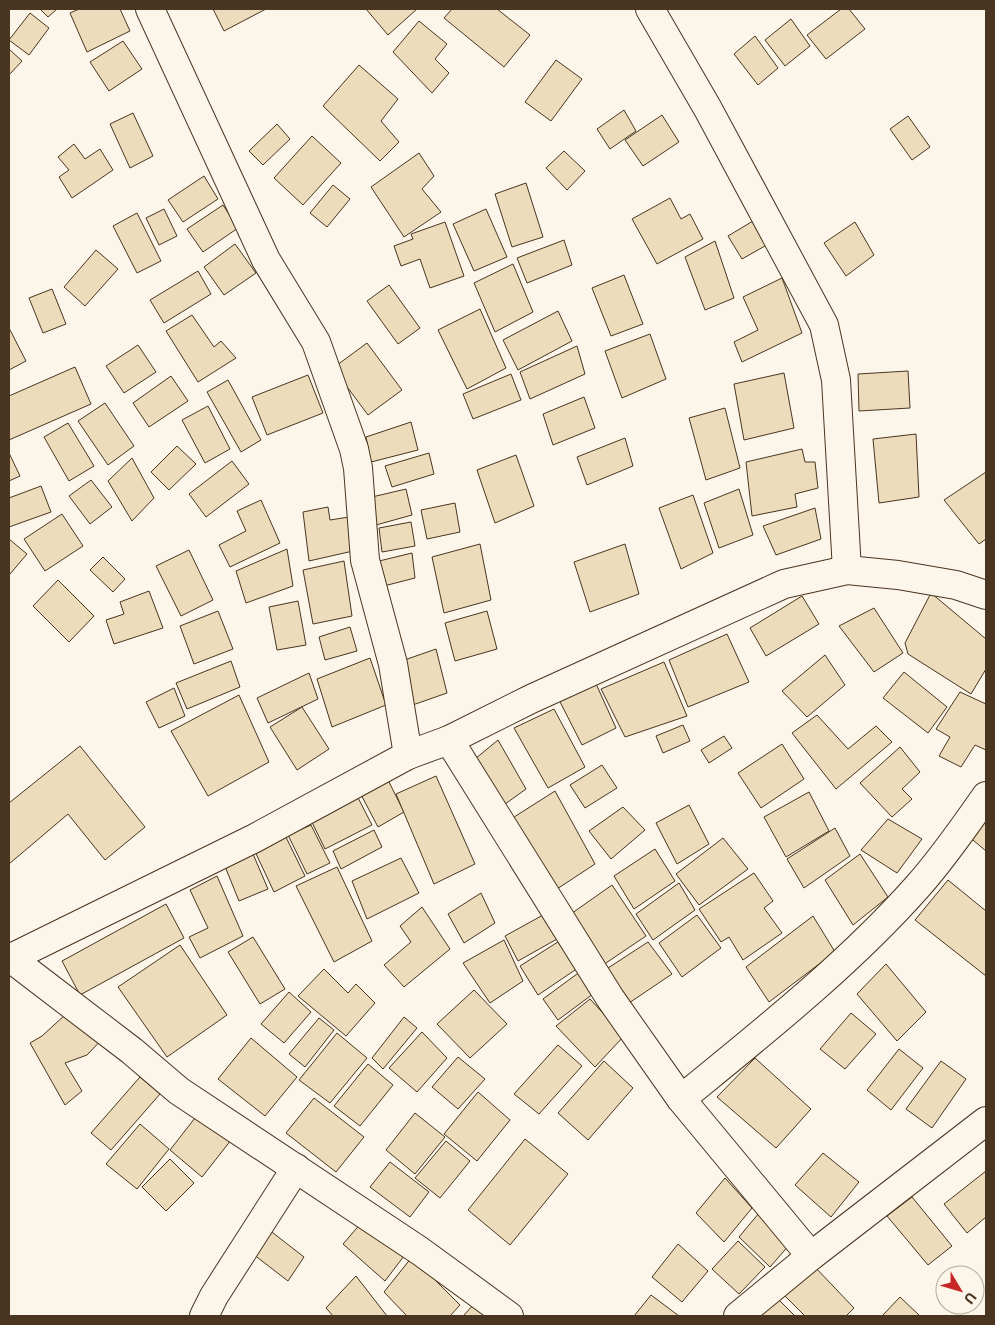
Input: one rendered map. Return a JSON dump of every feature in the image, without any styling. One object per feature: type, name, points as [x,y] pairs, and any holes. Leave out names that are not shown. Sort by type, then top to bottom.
[{"type":"street","points":[[150,9],[266,260],[316,342],[354,450],[358,468],[364,560],[393,664],[408,755]]},
{"type":"street","points":[[650,9],[712,117],[824,325],[836,380],[847,570]]},
{"type":"street","points":[[509,1316],[420,1251],[179,1091],[132,1050],[9,958],[255,838],[408,755],[449,740],[531,699],[784,584],[847,570],[898,575],[956,584],[986,595]]},
{"type":"street","points":[[449,740],[610,998],[681,1098],[811,1256]]},
{"type":"street","points":[[681,1098],[751,1042],[842,962],[918,886],[986,796]]},
{"type":"street","points":[[738,1316],[811,1256],[986,1122]]},
{"type":"street","points":[[204,1316],[214,1296],[296,1168]]},
{"type":"building","points":[[40,9],[57,9],[48,17]]},
{"type":"building","points":[[79,9],[120,9],[130,31],[87,52],[70,13]]},
{"type":"building","points":[[213,9],[266,9],[224,31]]},
{"type":"building","points":[[366,9],[417,9],[388,35]]},
{"type":"building","points":[[452,9],[497,9],[530,35],[504,67],[444,18]]},
{"type":"building","points":[[841,9],[849,9],[865,29],[826,59],[807,35]]},
{"type":"building","points":[[30,13],[49,28],[29,55],[9,40]]},
{"type":"building","points":[[791,19],[810,46],[785,66],[765,40]]},
{"type":"building","points":[[419,21],[447,44],[435,59],[449,73],[432,93],[393,52]]},
{"type":"building","points":[[755,36],[778,68],[758,85],[734,54]]},
{"type":"building","points":[[123,41],[142,69],[109,91],[90,62]]},
{"type":"building","points":[[9,49],[22,61],[9,75]]},
{"type":"building","points":[[556,60],[582,79],[551,121],[525,102]]},
{"type":"building","points":[[359,65],[398,99],[381,121],[399,142],[380,161],[323,106]]},
{"type":"building","points":[[624,110],[636,131],[610,149],[597,129]]},
{"type":"building","points":[[133,113],[153,156],[130,168],[110,124]]},
{"type":"building","points":[[662,115],[679,142],[643,166],[625,140]]},
{"type":"building","points":[[908,116],[930,147],[912,160],[890,129]]},
{"type":"building","points":[[277,124],[290,139],[263,165],[249,151]]},
{"type":"building","points":[[312,136],[341,163],[303,205],[274,178]]},
{"type":"building","points":[[74,144],[85,159],[100,149],[113,170],[72,198],[59,177],[69,170],[58,157]]},
{"type":"building","points":[[564,151],[585,171],[567,190],[546,168]]},
{"type":"building","points":[[419,153],[434,176],[422,189],[441,212],[404,237],[371,187]]},
{"type":"building","points":[[204,176],[218,199],[183,222],[168,200]]},
{"type":"building","points":[[526,183],[543,237],[512,247],[495,194]]},
{"type":"building","points":[[333,185],[350,199],[327,227],[310,213]]},
{"type":"building","points":[[670,198],[681,219],[690,214],[703,239],[657,264],[632,219]]},
{"type":"building","points":[[223,205],[238,228],[203,252],[187,229]]},
{"type":"building","points":[[164,209],[177,236],[159,245],[146,218]]},
{"type":"building","points":[[486,209],[507,257],[474,271],[453,224]]},
{"type":"building","points":[[137,213],[161,261],[137,273],[113,226]]},
{"type":"building","points":[[758,218],[772,242],[742,259],[728,236]]},
{"type":"building","points":[[445,222],[464,276],[430,288],[420,259],[401,266],[394,246],[413,239],[411,234]]},
{"type":"building","points":[[855,222],[874,255],[846,276],[824,243]]},
{"type":"building","points":[[564,240],[572,265],[527,283],[517,258]]},
{"type":"building","points":[[715,241],[734,298],[705,310],[685,257]]},
{"type":"building","points":[[235,244],[256,273],[224,295],[204,267]]},
{"type":"building","points":[[96,250],[118,269],[85,306],[64,287]]},
{"type":"building","points":[[513,264],[533,312],[495,332],[474,283]]},
{"type":"building","points":[[198,271],[211,294],[164,323],[150,300]]},
{"type":"building","points":[[624,275],[643,324],[611,336],[592,288]]},
{"type":"building","points":[[782,278],[802,333],[742,362],[734,342],[758,330],[743,297]]},
{"type":"building","points":[[389,285],[420,328],[398,344],[367,301]]},
{"type":"building","points":[[52,289],[66,324],[43,333],[29,298]]},
{"type":"building","points":[[480,309],[506,368],[467,389],[438,330]]},
{"type":"building","points":[[558,311],[572,341],[518,370],[503,340]]},
{"type":"building","points":[[192,315],[214,347],[221,341],[236,358],[198,382],[166,331]]},
{"type":"building","points":[[9,328],[26,361],[9,370]]},
{"type":"building","points":[[650,334],[666,379],[622,398],[605,351]]},
{"type":"building","points":[[367,343],[402,390],[368,415],[333,368]]},
{"type":"building","points":[[138,345],[156,372],[124,393],[106,366]]},
{"type":"building","points":[[577,346],[585,374],[530,399],[520,372]]},
{"type":"building","points":[[75,367],[91,404],[9,440],[9,396]]},
{"type":"building","points":[[908,371],[910,408],[859,411],[858,374]]},
{"type":"building","points":[[784,373],[794,428],[744,440],[734,384]]},
{"type":"building","points":[[511,374],[521,400],[473,419],[463,394]]},
{"type":"building","points":[[308,375],[323,413],[267,435],[252,397]]},
{"type":"building","points":[[171,376],[188,401],[149,427],[133,403]]},
{"type":"building","points":[[228,380],[261,440],[241,452],[207,392]]},
{"type":"building","points":[[584,397],[595,428],[553,445],[543,414]]},
{"type":"building","points":[[105,403],[134,446],[108,465],[78,421]]},
{"type":"building","points":[[208,406],[230,449],[205,463],[182,420]]},
{"type":"building","points":[[725,408],[740,468],[706,480],[689,418]]},
{"type":"building","points":[[411,422],[418,450],[371,462],[366,437]]},
{"type":"building","points":[[68,423],[94,466],[69,481],[44,437]]},
{"type":"building","points":[[916,434],[919,497],[879,503],[873,439]]},
{"type":"building","points":[[625,438],[633,466],[587,485],[577,457]]},
{"type":"building","points":[[177,446],[196,464],[169,490],[151,472]]},
{"type":"building","points":[[802,449],[805,462],[815,462],[818,488],[795,494],[797,507],[752,516],[746,462]]},
{"type":"building","points":[[9,453],[20,476],[9,481]]},
{"type":"building","points":[[429,453],[434,474],[392,487],[385,466]]},
{"type":"building","points":[[516,455],[534,506],[495,523],[477,470]]},
{"type":"building","points":[[132,458],[154,498],[132,521],[108,481]]},
{"type":"building","points":[[232,461],[249,484],[206,517],[189,494]]},
{"type":"building","points":[[986,472],[986,539],[979,544],[944,500]]},
{"type":"building","points":[[91,480],[112,507],[90,524],[69,496]]},
{"type":"building","points":[[41,486],[51,512],[9,527],[9,498]]},
{"type":"building","points":[[406,489],[412,515],[376,525],[372,497]]},
{"type":"building","points":[[739,489],[753,535],[719,548],[704,503]]},
{"type":"building","points":[[693,495],[713,553],[681,569],[659,508]]},
{"type":"building","points":[[261,500],[280,543],[230,567],[219,545],[246,531],[237,511]]},
{"type":"building","points":[[455,503],[460,532],[427,539],[421,510]]},
{"type":"building","points":[[328,507],[330,520],[349,517],[353,551],[309,561],[303,512]]},
{"type":"building","points":[[815,508],[821,539],[776,555],[763,526]]},
{"type":"building","points":[[62,514],[83,546],[45,571],[24,539]]},
{"type":"building","points":[[411,522],[415,546],[382,552],[379,528]]},
{"type":"building","points":[[9,539],[27,554],[10,574],[9,573]]},
{"type":"building","points":[[480,544],[491,600],[444,613],[432,557]]},
{"type":"building","points":[[625,544],[639,594],[590,612],[574,562]]},
{"type":"building","points":[[287,549],[293,586],[246,603],[236,571]]},
{"type":"building","points":[[189,550],[213,600],[181,616],[156,566]]},
{"type":"building","points":[[412,553],[415,578],[376,588],[371,563]]},
{"type":"building","points":[[103,557],[125,579],[113,592],[90,570]]},
{"type":"building","points":[[344,561],[352,616],[313,624],[303,570]]},
{"type":"building","points":[[58,580],[94,616],[69,642],[33,606]]},
{"type":"building","points":[[149,591],[163,628],[114,644],[106,620],[124,614],[120,602]]},
{"type":"building","points":[[931,593],[986,639],[986,669],[971,694],[908,654],[905,643]]},
{"type":"building","points":[[802,596],[819,624],[766,656],[750,628]]},
{"type":"building","points":[[298,601],[306,645],[277,650],[269,607]]},
{"type":"building","points":[[874,608],[903,653],[874,672],[839,626]]},
{"type":"building","points":[[218,611],[233,649],[194,664],[180,626]]},
{"type":"building","points":[[487,611],[497,649],[455,661],[445,623]]},
{"type":"building","points":[[350,627],[357,651],[325,660],[319,637]]},
{"type":"building","points":[[727,634],[749,682],[688,707],[669,660]]},
{"type":"building","points":[[436,649],[447,693],[404,708],[393,664]]},
{"type":"building","points":[[825,655],[845,685],[807,717],[782,691]]},
{"type":"building","points":[[370,658],[386,705],[332,727],[317,679]]},
{"type":"building","points":[[231,661],[240,687],[187,709],[176,683]]},
{"type":"building","points":[[664,662],[687,716],[625,737],[601,689]]},
{"type":"building","points":[[904,672],[947,707],[928,733],[883,698]]},
{"type":"building","points":[[309,673],[318,699],[268,723],[257,698]]},
{"type":"building","points":[[592,675],[616,728],[582,745],[555,692]]},
{"type":"building","points":[[174,688],[185,716],[159,728],[146,702]]},
{"type":"building","points":[[960,692],[986,704],[986,750],[975,745],[961,767],[939,756],[950,737],[936,729]]},
{"type":"building","points":[[239,695],[269,762],[208,796],[171,731]]},
{"type":"building","points":[[302,707],[329,749],[297,770],[270,727]]},
{"type":"building","points":[[554,709],[585,767],[548,788],[514,728]]},
{"type":"building","points":[[817,715],[848,749],[876,726],[892,742],[836,789],[792,733]]},
{"type":"building","points":[[683,725],[690,741],[663,753],[656,736]]},
{"type":"building","points":[[724,736],[732,748],[709,763],[701,750]]},
{"type":"building","points":[[498,740],[526,789],[494,812],[469,764]]},
{"type":"building","points":[[782,744],[804,779],[761,808],[738,773]]},
{"type":"building","points":[[80,746],[145,827],[105,860],[68,814],[9,864],[9,803]]},
{"type":"building","points":[[900,747],[920,772],[902,789],[912,799],[892,817],[860,783]]},
{"type":"building","points":[[602,765],[617,788],[585,808],[570,785]]},
{"type":"building","points":[[385,774],[404,812],[378,827],[357,787]]},
{"type":"building","points":[[436,776],[475,864],[434,884],[396,794]]},
{"type":"building","points":[[354,790],[372,825],[325,849],[308,814]]},
{"type":"building","points":[[555,791],[595,864],[557,889],[511,819]]},
{"type":"building","points":[[809,792],[829,831],[786,857],[764,817]]},
{"type":"building","points":[[689,805],[709,844],[677,864],[656,823]]},
{"type":"building","points":[[623,807],[645,830],[611,859],[589,831]]},
{"type":"building","points":[[986,810],[986,851],[967,835]]},
{"type":"building","points":[[888,819],[922,839],[897,873],[861,850]]},
{"type":"building","points":[[311,825],[330,863],[307,874],[288,835]]},
{"type":"building","points":[[835,828],[850,856],[804,888],[787,859]]},
{"type":"building","points":[[282,829],[305,876],[274,892],[251,843]]},
{"type":"building","points":[[374,830],[382,847],[341,869],[333,851]]},
{"type":"building","points":[[723,838],[748,869],[699,905],[676,874]]},
{"type":"building","points":[[250,847],[268,889],[239,901],[222,859]]},
{"type":"building","points":[[655,849],[675,881],[634,909],[614,876]]},
{"type":"building","points":[[860,854],[888,897],[853,925],[825,880]]},
{"type":"building","points":[[401,858],[419,893],[367,919],[352,881]]},
{"type":"building","points":[[337,867],[372,941],[334,962],[296,886]]},
{"type":"building","points":[[754,873],[773,901],[764,908],[782,933],[743,960],[729,937],[721,942],[699,909]]},
{"type":"building","points":[[217,876],[243,936],[200,958],[189,937],[208,928],[190,890]]},
{"type":"building","points":[[948,880],[986,911],[986,976],[915,920]]},
{"type":"building","points":[[679,883],[695,910],[653,940],[636,914]]},
{"type":"building","points":[[612,885],[646,936],[600,967],[568,916]]},
{"type":"building","points":[[481,893],[495,923],[464,943],[448,914]]},
{"type":"building","points":[[166,904],[184,938],[80,995],[62,961]]},
{"type":"building","points":[[422,907],[450,949],[404,987],[384,965],[411,942],[400,926]]},
{"type":"building","points":[[543,915],[557,939],[518,961],[505,936]]},
{"type":"building","points":[[697,915],[721,948],[682,977],[659,943]]},
{"type":"building","points":[[813,916],[835,952],[769,1002],[746,967]]},
{"type":"building","points":[[253,937],[285,989],[260,1004],[228,952]]},
{"type":"building","points":[[504,940],[523,981],[490,1003],[463,963]]},
{"type":"building","points":[[561,940],[578,968],[538,995],[520,966]]},
{"type":"building","points":[[648,942],[672,974],[629,1003],[605,970]]},
{"type":"building","points":[[180,945],[227,1015],[167,1057],[118,987]]},
{"type":"building","points":[[886,964],[926,1012],[897,1041],[857,994]]},
{"type":"building","points":[[324,969],[348,993],[356,984],[375,1003],[346,1036],[298,996]]},
{"type":"building","points":[[581,971],[597,991],[558,1020],[543,999]]},
{"type":"building","points":[[474,990],[507,1024],[470,1058],[437,1024]]},
{"type":"building","points":[[289,992],[311,1012],[284,1043],[261,1024]]},
{"type":"building","points":[[590,999],[624,1036],[595,1067],[556,1026]]},
{"type":"building","points":[[851,1013],[876,1034],[845,1069],[820,1049]]},
{"type":"building","points":[[66,1014],[105,1036],[87,1055],[65,1063],[82,1091],[65,1105],[30,1043],[42,1036]]},
{"type":"building","points":[[404,1017],[417,1028],[383,1069],[372,1058]]},
{"type":"building","points":[[319,1018],[334,1030],[305,1067],[289,1054]]},
{"type":"building","points":[[422,1032],[447,1058],[417,1092],[389,1068]]},
{"type":"building","points":[[337,1033],[367,1058],[330,1103],[299,1080]]},
{"type":"building","points":[[251,1038],[297,1077],[265,1116],[218,1079]]},
{"type":"building","points":[[558,1045],[582,1066],[539,1114],[514,1094]]},
{"type":"building","points":[[899,1049],[923,1068],[891,1110],[867,1090]]},
{"type":"building","points":[[458,1057],[485,1079],[458,1109],[432,1087]]},
{"type":"building","points":[[755,1058],[811,1109],[776,1148],[717,1097]]},
{"type":"building","points":[[604,1061],[633,1088],[588,1140],[558,1113]]},
{"type":"building","points":[[941,1061],[966,1079],[932,1128],[906,1109]]},
{"type":"building","points":[[368,1064],[393,1085],[360,1126],[334,1106]]},
{"type":"building","points":[[140,1077],[160,1094],[111,1150],[91,1133]]},
{"type":"building","points":[[478,1092],[510,1120],[477,1161],[444,1134]]},
{"type":"building","points":[[314,1098],[364,1137],[336,1172],[286,1133]]},
{"type":"building","points":[[202,1109],[235,1135],[202,1177],[170,1150]]},
{"type":"building","points":[[415,1113],[445,1137],[415,1174],[386,1150]]},
{"type":"building","points":[[140,1124],[169,1149],[137,1189],[106,1164]]},
{"type":"building","points":[[525,1139],[568,1174],[510,1245],[468,1210]]},
{"type":"building","points":[[446,1141],[470,1161],[440,1198],[415,1178]]},
{"type":"building","points":[[823,1153],[859,1182],[831,1217],[795,1185]]},
{"type":"building","points":[[170,1159],[194,1183],[166,1211],[142,1187]]},
{"type":"building","points":[[390,1162],[429,1192],[410,1217],[370,1187]]},
{"type":"building","points":[[986,1171],[986,1217],[967,1233],[944,1204]]},
{"type":"building","points":[[725,1178],[752,1208],[724,1242],[696,1213]]},
{"type":"building","points":[[912,1197],[952,1246],[928,1265],[887,1216]]},
{"type":"building","points":[[759,1213],[791,1243],[770,1267],[739,1237]]},
{"type":"building","points":[[363,1221],[404,1256],[385,1281],[343,1244]]},
{"type":"building","points":[[264,1226],[304,1257],[288,1281],[249,1251]]},
{"type":"building","points":[[738,1241],[765,1267],[739,1294],[712,1269]]},
{"type":"building","points":[[678,1244],[708,1271],[682,1302],[652,1277]]},
{"type":"building","points":[[412,1257],[460,1305],[450,1316],[407,1316],[384,1292]]},
{"type":"building","points":[[813,1265],[854,1308],[846,1316],[805,1316],[781,1292]]},
{"type":"building","points":[[356,1276],[387,1316],[333,1316],[326,1308]]},
{"type":"building","points":[[651,1295],[679,1316],[634,1316]]},
{"type":"building","points":[[775,1296],[795,1316],[751,1316]]},
{"type":"building","points":[[900,1297],[920,1316],[882,1316]]},
{"type":"building","points":[[476,1302],[491,1316],[463,1316]]}]
